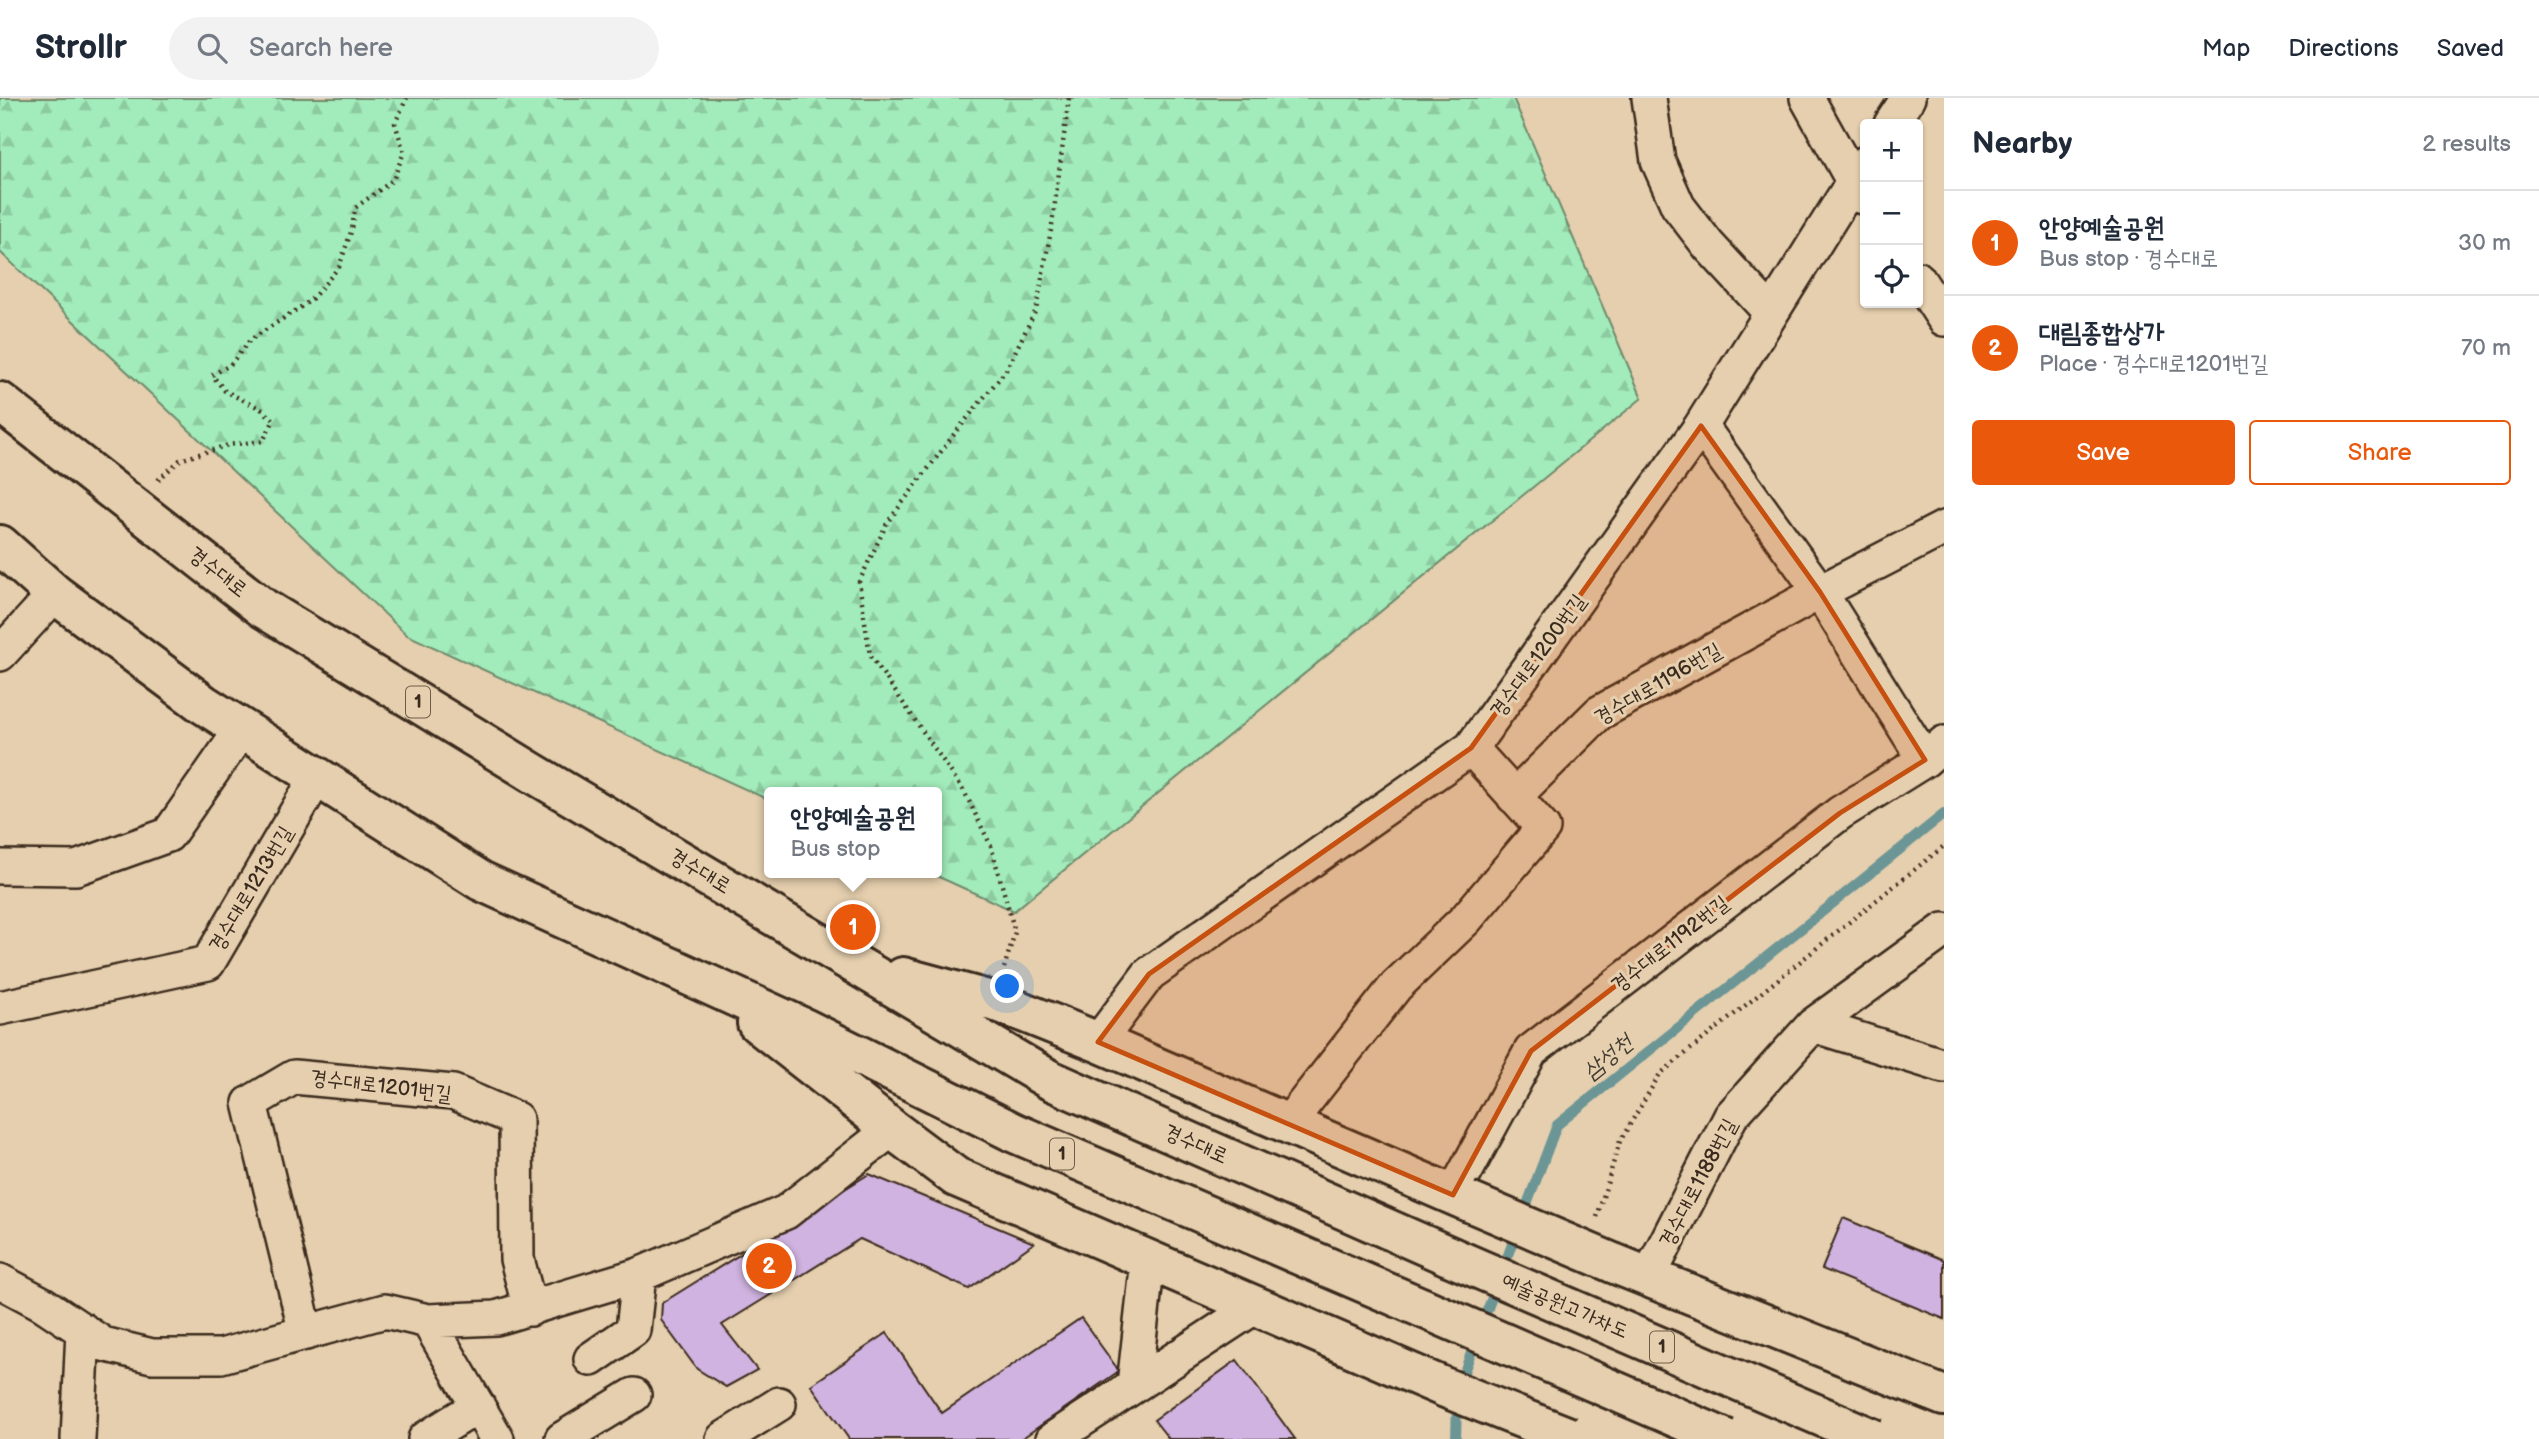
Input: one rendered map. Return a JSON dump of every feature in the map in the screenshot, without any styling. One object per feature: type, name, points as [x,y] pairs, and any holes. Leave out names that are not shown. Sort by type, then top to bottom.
[{"type":"main road","name":"경수대로","points":[[0,401],[263,608],[533,773],[1050,1080],[1449,1256]]},
{"type":"main road","name":"1","points":[[0,545],[55,594],[203,704],[481,881],[804,1028],[1014,1133],[1726,1439]]},
{"type":"main road","points":[[860,966],[994,1001],[1098,1042],[1648,1278],[1944,1396]]},
{"type":"main road","points":[[709,985],[956,1177],[1446,1388],[1571,1438]]},
{"type":"main road","name":"예술공원고가차도","points":[[1449,1256],[1874,1439]]},
{"type":"street","points":[[1648,98],[1658,162],[1678,206],[1708,246],[1771,313]]},
{"type":"street","points":[[1807,98],[1860,180]]},
{"type":"street","points":[[1894,119],[1908,98]]},
{"type":"street","name":"경수대로1200번길","points":[[1098,1042],[1149,974],[1471,748],[1701,426],[1771,313],[1860,183]]},
{"type":"street","points":[[1923,287],[1944,319]]},
{"type":"street","points":[[1701,426],[1934,751]]},
{"type":"street","name":"경수대로1196번길","points":[[1514,797],[1599,713],[1820,592],[1944,528]]},
{"type":"street","points":[[0,654],[55,594]]},
{"type":"street","points":[[0,867],[76,868],[168,835],[242,729]]},
{"type":"street","points":[[1287,1125],[1396,986],[1466,919],[1543,828],[1471,748]]},
{"type":"street","name":"경수대로1192번길","points":[[1460,1198],[1531,1051],[1840,813],[1934,751]]},
{"type":"street","name":"경수대로1213번길","points":[[0,1008],[208,962],[317,777]]},
{"type":"street","name":"경수대로1188번길","points":[[1648,1278],[1731,1116],[1813,1025],[1944,930]]},
{"type":"street","points":[[1813,1025],[1944,1066]]},
{"type":"street","name":"경수대로1201번길","points":[[306,1333],[250,1103],[294,1077],[453,1092],[516,1119],[517,1259],[530,1309]]},
{"type":"street","points":[[0,1281],[43,1304],[103,1344],[152,1356],[221,1356],[385,1311],[428,1321],[496,1318],[639,1275],[786,1212],[892,1129]]},
{"type":"street","points":[[1134,1385],[1149,1260]]},
{"type":"street","points":[[591,1359],[633,1330],[639,1275]]},
{"type":"street","points":[[1053,1439],[1256,1306]]},
{"type":"street","points":[[428,1321],[496,1439]]},
{"type":"street","points":[[78,1439],[83,1330]]},
{"type":"street","points":[[562,1439],[634,1395]]},
{"type":"street","points":[[723,1439],[779,1404]]},
{"type":"street","points":[[425,1439],[478,1406]]},
{"type":"path","points":[[132,504],[180,460],[228,445],[263,441],[274,420],[261,409],[225,391],[212,375],[230,365],[250,341],[310,300],[339,268],[352,229],[355,208],[393,180],[404,152],[396,123],[407,98]]},
{"type":"path","points":[[994,1001],[1014,932],[991,846],[964,790],[870,655],[859,582],[887,523],[1006,370],[1036,310],[1052,225],[1069,98]]},
{"type":"highlighted area","points":[[1701,426],[1820,592],[1925,760],[1840,813],[1531,1051],[1453,1195],[1098,1042],[1149,974],[1471,748]]},
{"type":"green space","points":[[0,98],[1513,98],[1642,398],[1014,911],[941,878],[942,787],[764,787],[764,798],[407,635],[0,252]]},
{"type":"building","points":[[869,1174],[1034,1243],[969,1289],[860,1239],[722,1325],[757,1370],[726,1387],[697,1369],[661,1320],[662,1303]]},
{"type":"building","points":[[1843,1218],[1944,1260],[1944,1319],[1822,1269]]},
{"type":"building","points":[[1081,1318],[1119,1371],[1021,1439],[849,1439],[811,1385],[887,1333],[942,1413]]},
{"type":"building","points":[[1237,1360],[1295,1439],[1169,1439],[1154,1420]]},
{"type":"waterway","name":"삼성천","points":[[1459,1385],[1557,1125],[1944,814]]},
{"type":"waterway","name":"삼성천","points":[[1456,1439],[1457,1401]]},
{"type":"place","name":"안양예술공원","points":[[853,927]]},
{"type":"place","name":"대림종합상가","points":[[769,1266]]}]
